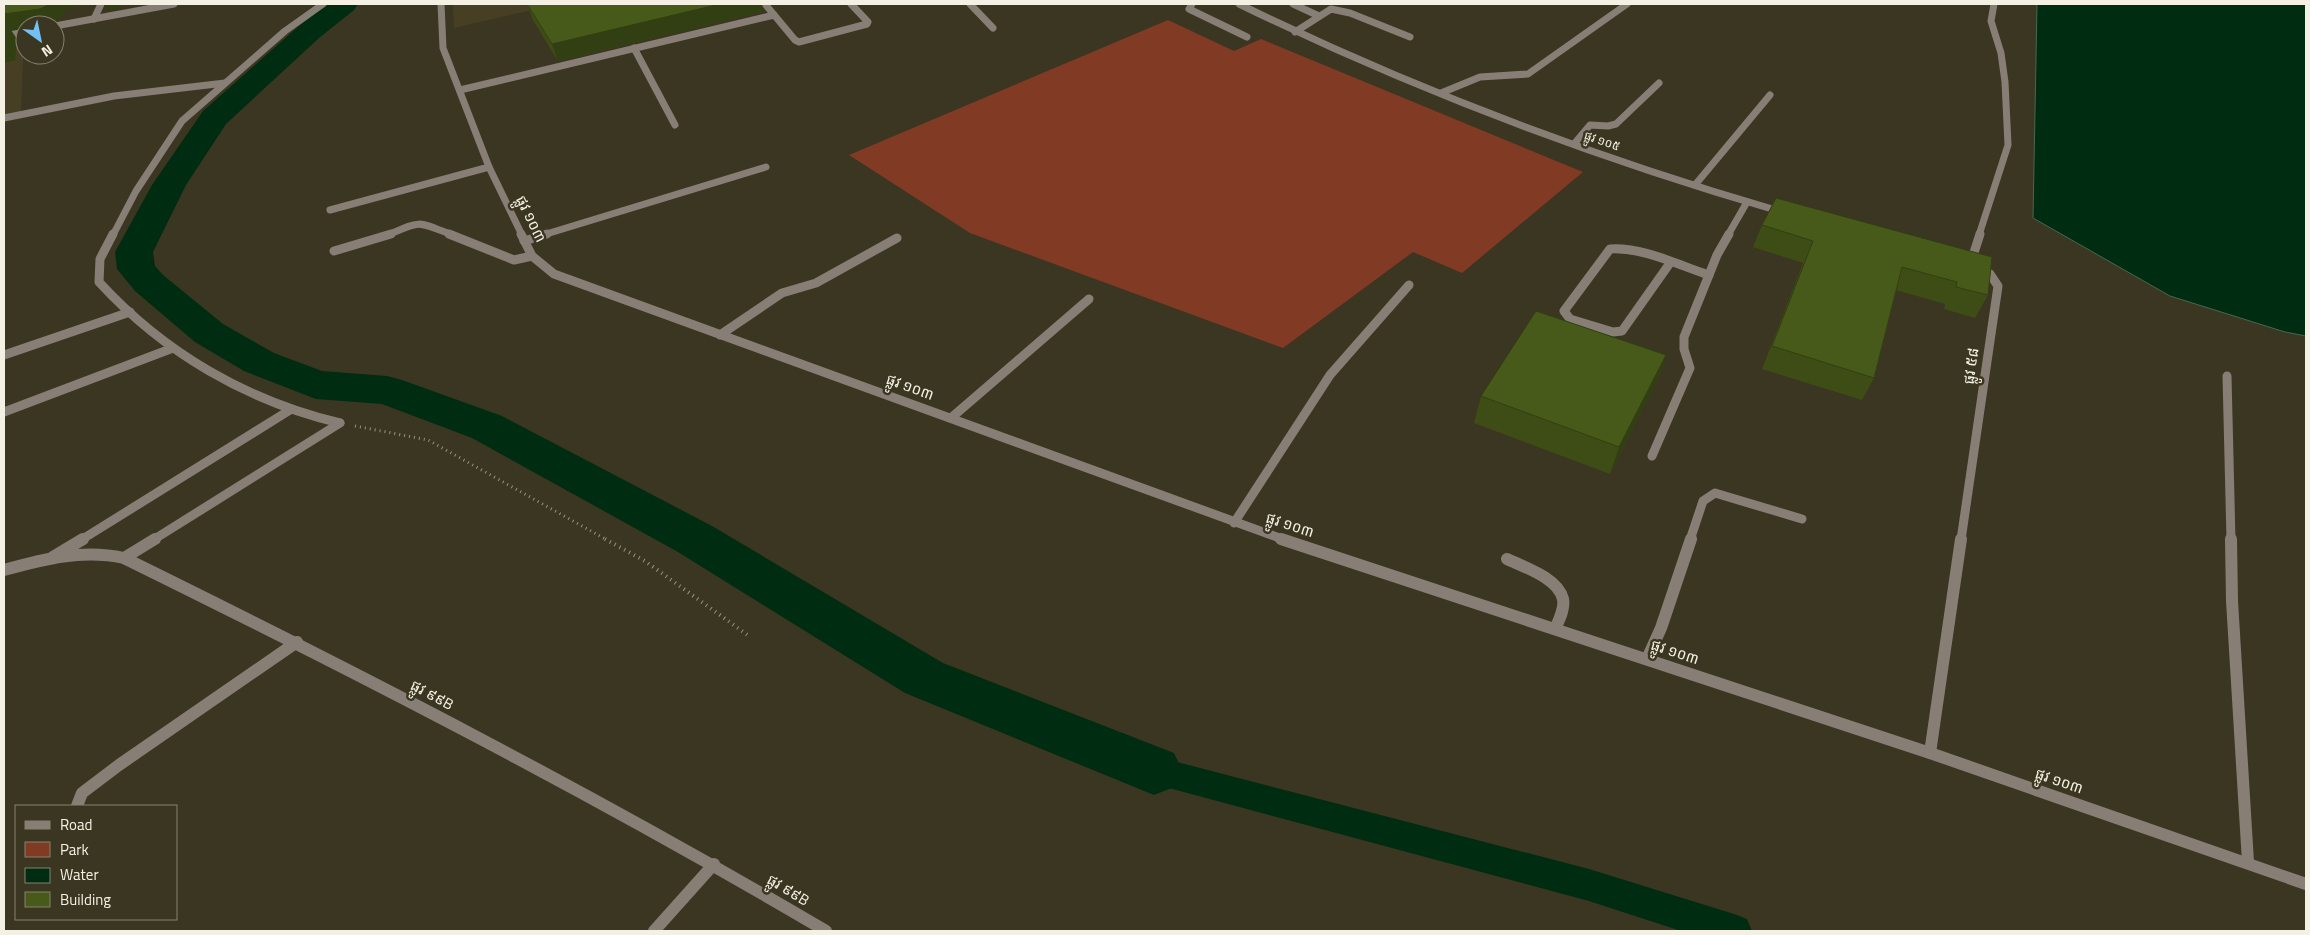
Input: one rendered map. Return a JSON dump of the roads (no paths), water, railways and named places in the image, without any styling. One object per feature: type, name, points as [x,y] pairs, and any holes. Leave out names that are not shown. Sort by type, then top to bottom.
[{"type":"street","points":[[94,19],[101,4]]},
{"type":"street","points":[[65,24],[174,4]]},
{"type":"street","points":[[124,558],[340,423],[290,410],[219,378],[173,348],[113,298],[99,282],[100,259],[136,192],[182,121],[285,31],[322,4]]},
{"type":"street","name":"ផ្លូវ ១០៣","points":[[441,4],[443,48],[489,167],[532,256],[554,274],[1234,523],[1930,753],[2248,862],[2306,884]]},
{"type":"street","points":[[765,4],[795,40],[804,42],[867,24],[868,22],[851,4]]},
{"type":"street","points":[[970,4],[993,28]]},
{"type":"street","points":[[1192,4],[1189,9],[1248,37]]},
{"type":"street","name":"ផ្លូវ ១០៥","points":[[1239,4],[1295,32],[1441,93],[1574,144],[1747,202],[1793,215]]},
{"type":"street","points":[[1293,4],[1319,16]]},
{"type":"street","points":[[1322,4],[1331,9],[1350,14],[1410,37]]},
{"type":"street","points":[[1441,93],[1480,77],[1528,74],[1627,4]]},
{"type":"street","name":"ផ្លូវ ៥៨","points":[[1930,753],[1998,286],[1990,274],[1965,264],[2008,145],[2004,72],[2001,53],[1991,21],[1994,4]]},
{"type":"street","points":[[1295,32],[1331,9]]},
{"type":"street","points":[[460,90],[774,15]]},
{"type":"street","points":[[634,48],[675,125]]},
{"type":"street","points":[[4,118],[118,95],[225,83]]},
{"type":"street","points":[[1574,144],[1590,125],[1608,126],[1616,124],[1659,83]]},
{"type":"street","points":[[1695,185],[1770,95]]},
{"type":"street","points":[[330,210],[489,167]]},
{"type":"street","points":[[524,241],[766,167]]},
{"type":"street","points":[[1652,456],[1690,368],[1689,360],[1682,348],[1684,337],[1716,255],[1747,202]]},
{"type":"street","points":[[334,251],[388,235],[412,224],[421,224],[514,260],[532,256]]},
{"type":"street","points":[[720,335],[782,294],[816,283],[897,238]]},
{"type":"street","points":[[1670,263],[1622,331],[1613,332],[1570,319],[1565,315],[1564,311],[1610,249],[1622,248],[1709,275]]},
{"type":"street","points":[[1234,523],[1330,375],[1409,285]]},
{"type":"street","points":[[951,418],[1090,299]]},
{"type":"street","points":[[4,355],[130,312]]},
{"type":"street","points":[[4,412],[173,348]]},
{"type":"street","points":[[2227,376],[2232,601],[2248,862]]},
{"type":"street","points":[[49,559],[290,410]]},
{"type":"street","points":[[1647,659],[1661,628],[1702,501],[1715,493],[1802,519]]},
{"type":"street","name":"ផ្លូវ ៩៩B","points":[[4,570],[84,553],[109,553],[124,558],[297,642],[592,798],[714,864],[826,931]]},
{"type":"street","points":[[1507,559],[1549,581],[1560,590],[1564,605],[1555,629]]},
{"type":"street","points":[[77,805],[82,793],[104,776],[297,642]]},
{"type":"street","points":[[654,931],[714,864]]},
{"type":"water","points":[[2037,4],[2306,4],[2306,336],[2285,332],[2170,296],[2033,218]]},
{"type":"waterway","points":[[344,4],[309,32],[214,118],[169,185],[134,252],[136,269],[149,283],[209,333],[259,362],[316,385],[387,390],[487,427],[695,539],[924,678],[1154,770]]},
{"type":"waterway","points":[[1154,770],[1589,885],[1734,931]]}]
